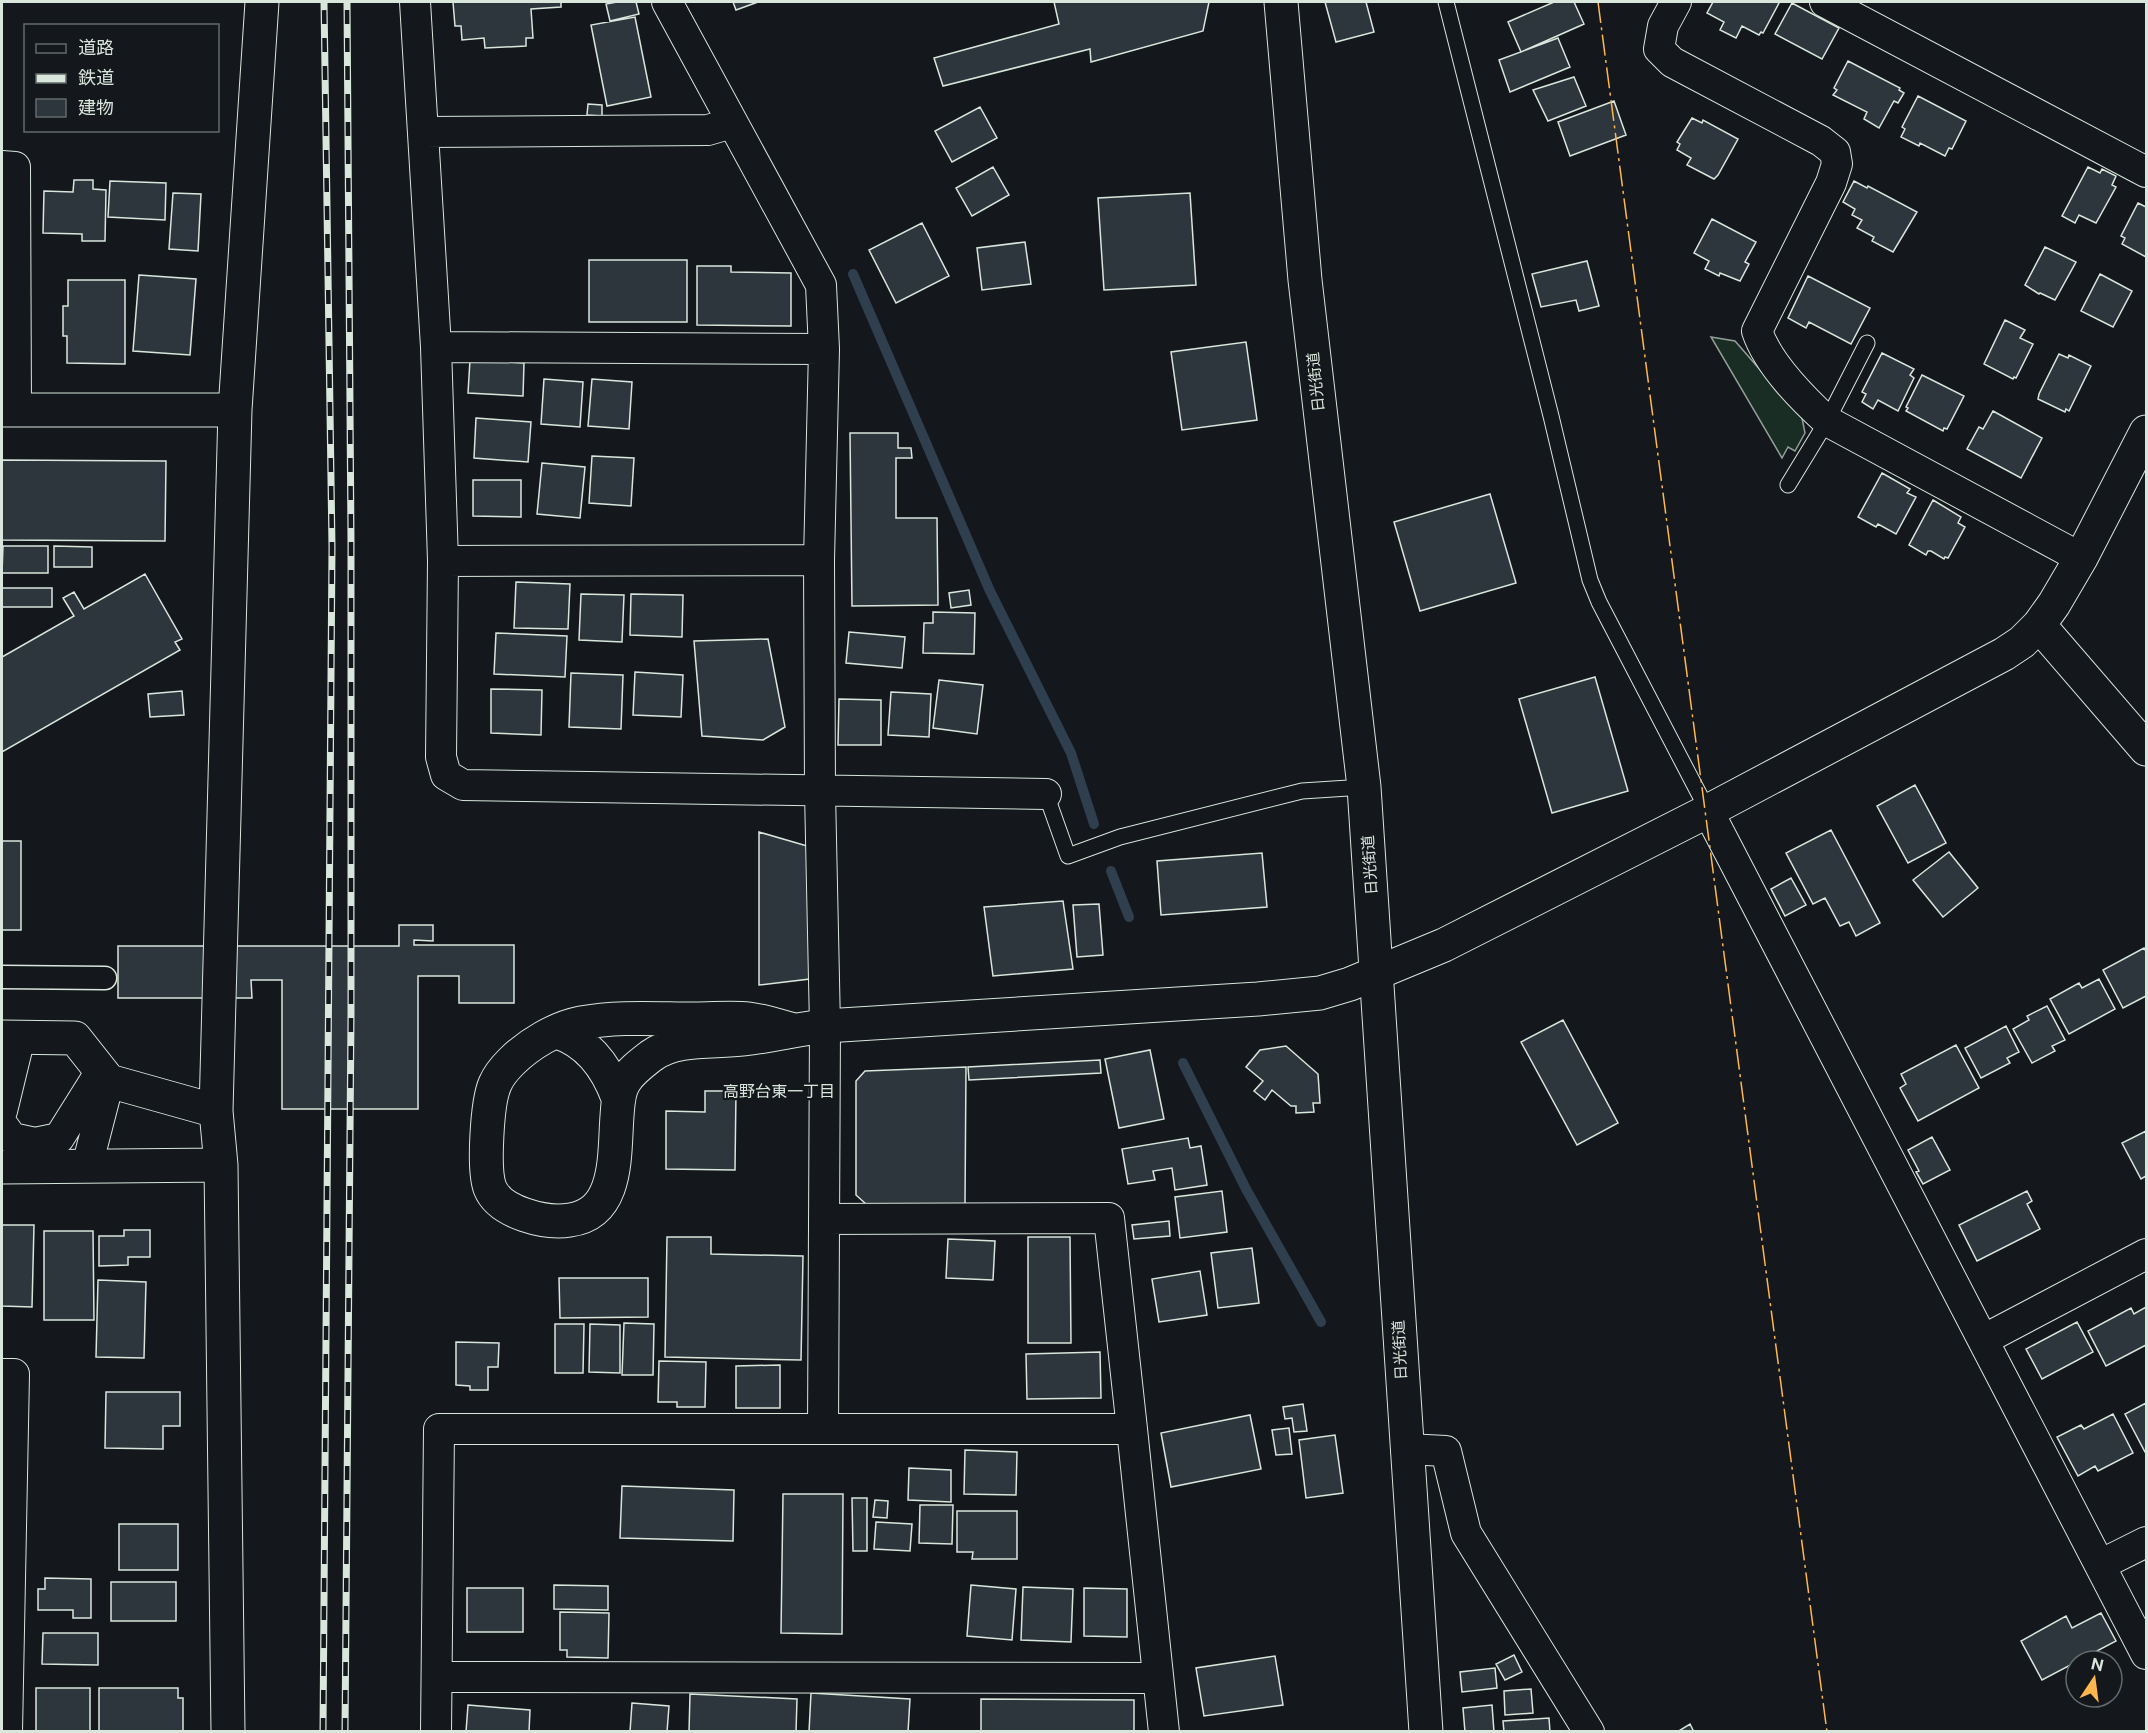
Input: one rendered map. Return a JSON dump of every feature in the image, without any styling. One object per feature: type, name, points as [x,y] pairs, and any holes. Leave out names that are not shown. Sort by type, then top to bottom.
[{"type":"main road","points":[[228,1731],[220,1165],[216,1111],[235,410],[262,2]]},
{"type":"main road","name":"日光街道","points":[[1281,2],[1305,280],[1364,787],[1426,1731]]},
{"type":"main road","points":[[9,410],[235,410]]},
{"type":"main road","points":[[809,1028],[750,1019],[605,1020],[580,1023],[557,1032],[529,1047],[509,1063],[495,1083],[491,1096],[487,1137],[487,1168],[490,1188],[500,1201],[517,1212],[548,1220],[568,1220],[586,1216],[596,1210],[605,1198],[612,1174],[618,1098],[624,1081],[654,1054],[673,1047],[690,1043],[745,1039],[809,1028],[1320,993],[1350,984],[1444,945],[1708,812],[2004,654],[2022,642],[2039,625],[2054,604],[2081,558],[2146,432]]},
{"type":"main road","points":[[2039,625],[2146,749]]},
{"type":"main road","points":[[557,1032],[573,1037],[591,1052],[610,1077],[618,1098]]},
{"type":"main road","points":[[11,1037],[75,1038],[105,1076],[216,1111]]},
{"type":"main road","points":[[2,1167],[220,1165]]},
{"type":"street","points":[[415,2],[436,347],[444,561],[441,757],[446,775],[463,785],[1046,794]]},
{"type":"street","points":[[667,2],[821,285],[824,349],[819,560],[820,792],[809,1028],[824,1219],[823,1429]]},
{"type":"street","points":[[1676,2],[1663,26],[1659,49],[1672,62],[1821,141],[1835,152],[1837,164],[1831,183],[1757,331],[1769,356],[1804,400],[1827,421],[2081,558]]},
{"type":"street","points":[[1825,2],[2146,172]]},
{"type":"street","points":[[423,132],[708,130],[732,123]]},
{"type":"street","points":[[2,166],[15,166],[9,410]]},
{"type":"street","points":[[436,347],[824,349]]},
{"type":"street","points":[[444,561],[819,560]]},
{"type":"street","points":[[1708,812],[2146,1654]]},
{"type":"street","points":[[2,977],[105,978]]},
{"type":"street","points":[[2,1111],[11,1037]]},
{"type":"street","points":[[2,1124],[12,1138],[34,1143],[59,1138],[105,1076]]},
{"type":"street","points":[[87,1166],[105,1076]]},
{"type":"street","points":[[824,1219],[1109,1218],[1164,1731]]},
{"type":"street","points":[[1983,1340],[2146,1254]]},
{"type":"street","points":[[2,1374],[14,1374],[7,1731]]},
{"type":"street","points":[[436,1731],[439,1429],[1132,1429]]},
{"type":"street","points":[[1406,1449],[1446,1451],[1466,1533],[1589,1731]]},
{"type":"street","points":[[2100,1565],[2146,1542]]},
{"type":"street","points":[[437,1677],[1158,1678]]},
{"type":"lane","points":[[1446,2],[1551,416],[1590,580],[1599,602],[1708,812]]},
{"type":"lane","points":[[1788,485],[1827,421],[1867,343]]},
{"type":"lane","points":[[1046,794],[1068,856],[1120,837],[1302,791],[1364,787]]},
{"type":"green space","points":[[1711,337],[1735,341],[1802,418],[1805,433],[1795,451],[1788,447],[1782,458]]},
{"type":"building","points":[[453,2],[561,2],[561,7],[531,9],[533,38],[526,38],[526,46],[485,48],[484,38],[462,40],[461,26],[455,26]]},
{"type":"building","points":[[636,2],[639,14],[610,21],[606,4]]},
{"type":"building","points":[[733,2],[758,2],[736,10]]},
{"type":"building","points":[[1054,2],[1209,2],[1203,31],[1091,62],[1090,49],[943,86],[934,58],[1059,24]]},
{"type":"building","points":[[1325,2],[1366,2],[1374,32],[1336,42]]},
{"type":"building","points":[[1554,2],[1574,2],[1584,24],[1521,52],[1508,22]]},
{"type":"building","points":[[1713,2],[1779,3],[1763,33],[1759,35],[1742,26],[1736,38],[1720,30],[1724,22],[1707,13]]},
{"type":"building","points":[[1792,3],[1839,28],[1822,59],[1775,34]]},
{"type":"building","points":[[635,17],[651,97],[607,106],[591,25]]},
{"type":"building","points":[[1558,38],[1570,67],[1510,92],[1499,60]]},
{"type":"building","points":[[1848,61],[1900,88],[1899,90],[1904,93],[1898,103],[1894,101],[1879,128],[1864,119],[1867,112],[1833,95],[1837,90],[1834,88]]},
{"type":"building","points":[[1574,77],[1586,106],[1548,121],[1533,90]]},
{"type":"building","points":[[1918,96],[1966,121],[1952,149],[1949,148],[1945,156],[1920,143],[1919,146],[1901,137],[1905,129],[1902,127]]},
{"type":"building","points":[[1614,101],[1626,135],[1570,156],[1558,122]]},
{"type":"building","points":[[588,104],[602,105],[602,116],[587,115]]},
{"type":"building","points":[[980,107],[997,138],[952,162],[935,131]]},
{"type":"building","points":[[1692,118],[1702,123],[1703,120],[1738,139],[1714,179],[1687,165],[1691,158],[1677,150],[1680,144],[1677,142]]},
{"type":"building","points":[[993,167],[1009,195],[972,216],[956,188]]},
{"type":"building","points":[[2088,167],[2100,173],[2102,169],[2116,176],[2112,185],[2116,187],[2096,223],[2079,215],[2075,223],[2062,216]]},
{"type":"building","points":[[74,180],[93,180],[93,189],[106,190],[105,241],[82,241],[82,234],[43,233],[44,191],[73,192]]},
{"type":"building","points":[[110,181],[166,183],[165,220],[108,217]]},
{"type":"building","points":[[1854,181],[1917,212],[1893,252],[1872,241],[1874,237],[1857,228],[1862,220],[1852,215],[1855,209],[1843,202]]},
{"type":"building","points":[[173,193],[201,194],[198,251],[169,249]]},
{"type":"building","points":[[1190,193],[1196,285],[1104,290],[1098,198]]},
{"type":"building","points":[[2138,203],[2146,207],[2146,257],[2122,244],[2125,238],[2121,236]]},
{"type":"building","points":[[1712,219],[1756,242],[1745,262],[1749,264],[1740,281],[1720,273],[1719,276],[1705,269],[1709,261],[1694,253]]},
{"type":"building","points":[[922,223],[949,276],[896,303],[869,250]]},
{"type":"building","points":[[1025,242],[1031,284],[982,290],[977,248]]},
{"type":"building","points":[[2045,247],[2076,262],[2055,300],[2025,285]]},
{"type":"building","points":[[589,260],[687,260],[687,322],[589,322]]},
{"type":"building","points":[[1587,261],[1599,306],[1579,311],[1576,300],[1541,307],[1532,274]]},
{"type":"building","points":[[697,266],[731,266],[731,272],[791,273],[791,326],[697,325]]},
{"type":"building","points":[[2100,274],[2132,291],[2113,327],[2081,311]]},
{"type":"building","points":[[139,275],[196,279],[190,355],[133,351]]},
{"type":"building","points":[[1808,276],[1870,308],[1851,344],[1809,322],[1806,328],[1788,318]]},
{"type":"building","points":[[68,280],[125,280],[125,364],[67,363],[67,336],[63,336],[63,306],[68,306]]},
{"type":"building","points":[[2005,320],[2025,330],[2020,338],[2033,344],[2016,378],[2013,379],[1984,364]]},
{"type":"building","points":[[1246,342],[1257,420],[1182,430],[1171,352]]},
{"type":"building","points":[[1882,353],[1914,369],[1910,375],[1914,378],[1898,411],[1878,400],[1873,409],[1862,402],[1866,394],[1862,392]]},
{"type":"building","points":[[2059,354],[2068,358],[2069,355],[2091,366],[2069,411],[2066,409],[2065,412],[2038,399]]},
{"type":"building","points":[[470,360],[524,363],[523,396],[468,393]]},
{"type":"building","points":[[1922,375],[1964,396],[1947,429],[1944,428],[1943,431],[1906,411]]},
{"type":"building","points":[[544,379],[583,382],[580,427],[541,424]]},
{"type":"building","points":[[592,379],[632,382],[629,429],[588,426]]},
{"type":"building","points":[[1993,411],[2042,438],[2021,478],[1967,449],[1979,427],[1983,429]]},
{"type":"building","points":[[476,418],[531,422],[528,462],[474,458]]},
{"type":"building","points":[[850,433],[898,433],[898,448],[911,448],[912,458],[896,458],[896,518],[937,518],[938,605],[852,606]]},
{"type":"building","points":[[592,456],[634,458],[631,506],[589,503]]},
{"type":"building","points":[[2,460],[166,461],[165,541],[2,540]]},
{"type":"building","points":[[542,463],[585,467],[580,518],[537,514]]},
{"type":"building","points":[[1882,473],[1910,489],[1907,493],[1916,497],[1896,534],[1858,517]]},
{"type":"building","points":[[473,480],[521,480],[521,517],[473,516]]},
{"type":"building","points":[[1490,494],[1516,583],[1420,611],[1394,522]]},
{"type":"building","points":[[1933,500],[1961,517],[1958,523],[1965,527],[1948,558],[1944,559],[1931,551],[1928,551],[1926,555],[1909,545]]},
{"type":"building","points":[[3,546],[48,546],[48,573],[2,573]]},
{"type":"building","points":[[54,546],[92,547],[92,567],[54,567]]},
{"type":"building","points":[[145,574],[182,639],[175,642],[180,650],[2,752],[2,657],[74,616],[63,598],[74,592],[84,609]]},
{"type":"building","points":[[516,582],[570,584],[568,629],[514,628]]},
{"type":"building","points":[[2,588],[52,588],[52,607],[2,607]]},
{"type":"building","points":[[969,590],[971,605],[951,608],[949,593]]},
{"type":"building","points":[[581,594],[624,595],[622,642],[579,640]]},
{"type":"building","points":[[631,594],[683,595],[682,637],[630,635]]},
{"type":"building","points":[[933,612],[975,613],[974,654],[923,653],[924,623],[933,623]]},
{"type":"building","points":[[849,632],[905,637],[902,668],[846,663]]},
{"type":"building","points":[[496,633],[567,636],[565,677],[494,674]]},
{"type":"building","points":[[768,639],[785,727],[763,740],[702,736],[694,641]]},
{"type":"building","points":[[635,672],[683,675],[681,717],[633,715]]},
{"type":"building","points":[[571,673],[623,675],[621,729],[569,727]]},
{"type":"building","points":[[1595,677],[1628,791],[1552,813],[1519,699]]},
{"type":"building","points":[[939,680],[983,685],[977,734],[933,728]]},
{"type":"building","points":[[491,689],[542,690],[541,735],[491,733]]},
{"type":"building","points":[[182,691],[184,715],[150,717],[148,694]]},
{"type":"building","points":[[891,692],[931,694],[929,737],[888,735]]},
{"type":"building","points":[[839,699],[881,700],[881,745],[838,745]]},
{"type":"building","points":[[1915,785],[1946,843],[1908,863],[1877,806]]},
{"type":"building","points":[[1831,830],[1880,923],[1856,936],[1849,922],[1840,926],[1825,898],[1813,904],[1786,853]]},
{"type":"building","points":[[759,832],[821,850],[818,978],[759,985]]},
{"type":"building","points":[[2,841],[21,841],[21,930],[2,930]]},
{"type":"building","points":[[1949,852],[1978,888],[1943,917],[1913,880]]},
{"type":"building","points":[[1262,853],[1267,907],[1161,915],[1157,861]]},
{"type":"building","points":[[1791,878],[1806,905],[1785,916],[1771,889]]},
{"type":"building","points":[[1063,901],[1073,969],[993,976],[984,907]]},
{"type":"building","points":[[1099,904],[1103,955],[1077,957],[1073,905]]},
{"type":"building","points":[[399,925],[433,925],[433,941],[414,940],[414,945],[514,945],[514,1003],[459,1003],[459,976],[418,976],[418,1109],[282,1109],[282,980],[251,980],[252,998],[118,998],[118,946],[399,946]]},
{"type":"building","points":[[2144,948],[2146,951],[2146,996],[2123,1008],[2103,970]]},
{"type":"building","points":[[2099,979],[2115,1009],[2069,1034],[2050,999],[2079,983],[2082,988]]},
{"type":"building","points":[[2047,1006],[2065,1040],[2052,1046],[2055,1051],[2032,1063],[2013,1029],[2029,1020],[2027,1016]]},
{"type":"building","points":[[1563,1020],[1618,1123],[1577,1145],[1521,1042]]},
{"type":"building","points":[[2006,1026],[2019,1052],[2007,1058],[2010,1063],[1981,1078],[1965,1048]]},
{"type":"building","points":[[1956,1045],[1979,1088],[1918,1121],[1900,1088],[1906,1084],[1901,1074]]},
{"type":"building","points":[[1286,1046],[1318,1074],[1320,1103],[1313,1103],[1314,1112],[1296,1113],[1296,1106],[1291,1106],[1272,1090],[1265,1100],[1254,1091],[1263,1081],[1246,1067],[1260,1050]]},
{"type":"building","points":[[1150,1050],[1164,1119],[1119,1128],[1105,1059]]},
{"type":"building","points":[[1100,1060],[1101,1073],[969,1080],[968,1067]]},
{"type":"building","points":[[966,1067],[965,1205],[866,1204],[856,1195],[856,1081],[865,1071]]},
{"type":"building","points":[[705,1091],[736,1091],[735,1170],[666,1169],[666,1111],[705,1112]]},
{"type":"building","points":[[2146,1131],[2146,1176],[2141,1179],[2122,1143]]},
{"type":"building","points":[[1932,1137],[1950,1170],[1923,1184],[1908,1150]]},
{"type":"building","points":[[1188,1138],[1190,1148],[1201,1146],[1207,1185],[1175,1190],[1172,1168],[1153,1171],[1155,1180],[1128,1184],[1122,1149]]},
{"type":"building","points":[[1222,1191],[1227,1232],[1180,1238],[1175,1197]]},
{"type":"building","points":[[2027,1191],[2032,1201],[2027,1204],[2040,1229],[1977,1261],[1959,1225]]},
{"type":"building","points":[[1169,1221],[1170,1236],[1134,1239],[1132,1225]]},
{"type":"building","points":[[2,1225],[34,1225],[32,1307],[2,1306]]},
{"type":"building","points":[[124,1230],[150,1230],[150,1257],[128,1257],[128,1265],[99,1266],[99,1236],[124,1236]]},
{"type":"building","points":[[44,1231],[93,1231],[94,1320],[44,1320]]},
{"type":"building","points":[[667,1237],[711,1237],[711,1254],[803,1256],[801,1360],[665,1357]]},
{"type":"building","points":[[1028,1237],[1070,1237],[1071,1343],[1028,1343]]},
{"type":"building","points":[[948,1239],[995,1241],[993,1280],[946,1278]]},
{"type":"building","points":[[1252,1248],[1259,1303],[1218,1308],[1211,1253]]},
{"type":"building","points":[[1200,1271],[1207,1315],[1159,1322],[1152,1279]]},
{"type":"building","points":[[559,1278],[648,1278],[648,1317],[560,1318]]},
{"type":"building","points":[[98,1280],[146,1282],[144,1358],[96,1357]]},
{"type":"building","points":[[2146,1307],[2146,1345],[2106,1366],[2088,1331],[2131,1308],[2134,1314]]},
{"type":"building","points":[[2077,1322],[2093,1352],[2042,1379],[2026,1349]]},
{"type":"building","points":[[624,1323],[654,1324],[653,1375],[622,1375]]},
{"type":"building","points":[[555,1324],[584,1324],[583,1373],[555,1373]]},
{"type":"building","points":[[590,1324],[620,1325],[620,1373],[589,1372]]},
{"type":"building","points":[[456,1342],[499,1343],[498,1367],[488,1367],[488,1390],[470,1390],[470,1386],[456,1385]]},
{"type":"building","points":[[1100,1352],[1101,1398],[1027,1399],[1026,1354]]},
{"type":"building","points":[[659,1361],[706,1362],[705,1407],[677,1407],[677,1402],[658,1402]]},
{"type":"building","points":[[780,1365],[780,1408],[736,1408],[736,1366]]},
{"type":"building","points":[[106,1392],[180,1392],[180,1426],[163,1426],[163,1449],[105,1448]]},
{"type":"building","points":[[2146,1403],[2146,1452],[2145,1452],[2125,1414]]},
{"type":"building","points":[[1303,1404],[1307,1431],[1294,1432],[1292,1418],[1285,1419],[1283,1407]]},
{"type":"building","points":[[2113,1414],[2133,1453],[2098,1471],[2095,1466],[2078,1476],[2057,1437],[2081,1425],[2084,1429]]},
{"type":"building","points":[[1250,1415],[1261,1469],[1171,1487],[1161,1433]]},
{"type":"building","points":[[1289,1428],[1292,1454],[1276,1455],[1272,1430]]},
{"type":"building","points":[[1335,1435],[1343,1493],[1306,1498],[1299,1440]]},
{"type":"building","points":[[965,1450],[1017,1452],[1016,1495],[964,1494]]},
{"type":"building","points":[[909,1468],[951,1470],[951,1502],[908,1500]]},
{"type":"building","points":[[622,1486],[734,1490],[733,1541],[620,1538]]},
{"type":"building","points":[[783,1494],[843,1494],[842,1634],[781,1633]]},
{"type":"building","points":[[852,1498],[867,1498],[867,1551],[853,1551]]},
{"type":"building","points":[[875,1500],[888,1501],[887,1518],[873,1517]]},
{"type":"building","points":[[920,1505],[953,1505],[952,1544],[919,1543]]},
{"type":"building","points":[[957,1511],[1017,1511],[1017,1559],[972,1559],[973,1552],[957,1552]]},
{"type":"building","points":[[876,1522],[912,1524],[910,1551],[874,1549]]},
{"type":"building","points":[[119,1524],[178,1524],[178,1570],[119,1570]]},
{"type":"building","points":[[45,1578],[91,1579],[91,1618],[73,1618],[73,1610],[38,1610],[38,1589],[45,1589]]},
{"type":"building","points":[[111,1582],[176,1582],[176,1621],[111,1621]]},
{"type":"building","points":[[554,1585],[608,1586],[608,1610],[554,1609]]},
{"type":"building","points":[[971,1585],[1016,1589],[1012,1640],[967,1636]]},
{"type":"building","points":[[1023,1587],[1073,1589],[1071,1642],[1021,1640]]},
{"type":"building","points":[[467,1588],[523,1588],[523,1632],[467,1632]]},
{"type":"building","points":[[1084,1588],[1127,1589],[1127,1637],[1084,1636]]},
{"type":"building","points":[[560,1612],[609,1613],[608,1658],[567,1657],[567,1650],[560,1650]]},
{"type":"building","points":[[2101,1613],[2116,1641],[2101,1649],[2064,1649],[2064,1668],[2042,1680],[2021,1641],[2066,1616],[2072,1628]]},
{"type":"building","points":[[43,1633],[98,1633],[98,1665],[42,1664]]},
{"type":"building","points":[[1514,1655],[1522,1672],[1505,1680],[1496,1664]]},
{"type":"building","points":[[1275,1656],[1283,1705],[1204,1716],[1196,1668]]},
{"type":"building","points":[[1495,1668],[1497,1688],[1462,1692],[1460,1672]]},
{"type":"building","points":[[36,1688],[90,1688],[90,1732],[36,1732]]},
{"type":"building","points":[[99,1688],[178,1688],[178,1698],[183,1698],[183,1732],[99,1732]]},
{"type":"building","points":[[1531,1689],[1533,1713],[1505,1715],[1504,1691]]},
{"type":"building","points":[[811,1693],[910,1699],[908,1732],[809,1732]]},
{"type":"building","points":[[690,1694],[797,1699],[796,1732],[689,1732]]},
{"type":"building","points":[[981,1699],[1134,1700],[1134,1732],[981,1732]]},
{"type":"building","points":[[632,1703],[669,1706],[667,1732],[630,1732]]},
{"type":"building","points":[[468,1705],[530,1710],[529,1732],[466,1732]]},
{"type":"building","points":[[1492,1705],[1494,1732],[1465,1732],[1463,1708]]},
{"type":"building","points":[[1549,1718],[1550,1732],[1504,1732],[1503,1721]]},
{"type":"building","points":[[1690,1724],[1694,1732],[1677,1732]]},
{"type":"waterway","points":[[853,274],[990,591],[1071,753],[1094,824]]},
{"type":"waterway","points":[[1111,871],[1129,917]]},
{"type":"waterway","points":[[1183,1063],[1246,1189],[1321,1322]]},
{"type":"railway","points":[[323,1732],[332,547],[324,2]]},
{"type":"railway","points":[[345,1732],[351,1016],[351,542],[347,2]]},
{"type":"power","points":[[1598,2],[1827,1732]]},
{"type":"district","name":"高野台東一丁目","points":[[779,1091]]}]
